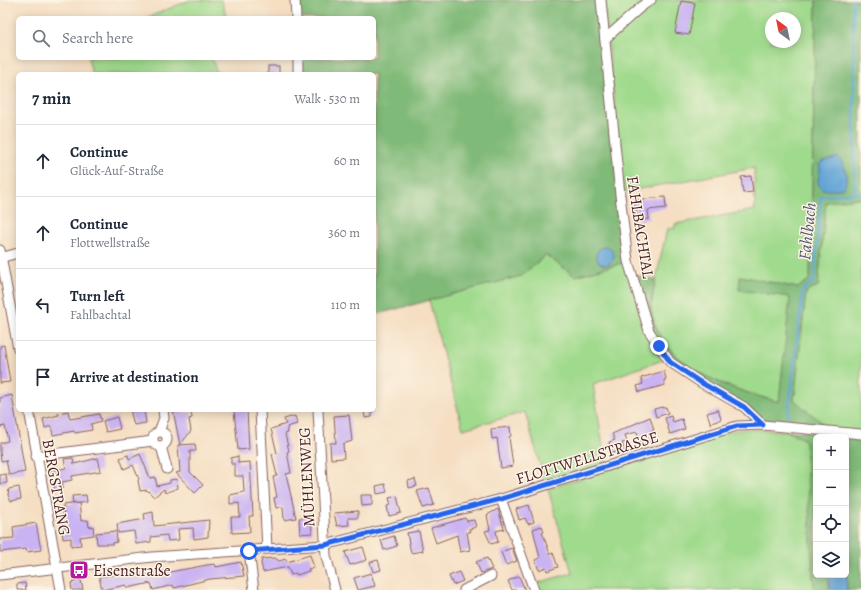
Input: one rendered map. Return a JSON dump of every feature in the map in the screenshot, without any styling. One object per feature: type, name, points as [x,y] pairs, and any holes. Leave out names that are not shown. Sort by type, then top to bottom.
[{"type":"street","points":[[295,0],[296,16]]},
{"type":"street","name":"FAHLBACHTAL","points":[[601,0],[628,261],[649,331],[670,362],[700,382],[744,407],[763,425]]},
{"type":"street","points":[[605,39],[642,6],[652,0]]},
{"type":"street","points":[[298,60],[298,72]]},
{"type":"street","points":[[16,253],[0,255],[16,338]]},
{"type":"street","name":"BERGSTRANG","points":[[28,412],[56,569]]},
{"type":"street","points":[[152,441],[153,436],[159,432],[164,418],[163,412]]},
{"type":"street","points":[[260,412],[266,549]]},
{"type":"street","name":"MÜHLENWEG","points":[[318,412],[325,545],[329,571],[335,590]]},
{"type":"street","name":"FLOTTWELLSTRASSE","points":[[0,575],[152,557],[325,545],[501,499],[737,426],[763,425],[861,434]]},
{"type":"street","points":[[152,441],[155,445],[161,446],[166,442],[166,437],[164,434],[159,432]]},
{"type":"street","points":[[36,456],[152,441]]},
{"type":"street","points":[[161,446],[167,469]]},
{"type":"street","points":[[501,499],[534,590]]},
{"type":"street","points":[[249,551],[254,590]]},
{"type":"street","points":[[56,569],[61,590]]},
{"type":"street","points":[[464,590],[491,576]]},
{"type":"green space","points":[[190,0],[221,0],[226,16],[151,16]]},
{"type":"green space","points":[[298,0],[598,0],[626,262],[575,276],[546,255],[521,276],[376,314],[376,72],[302,72],[301,60],[376,60],[376,16],[299,16]]},
{"type":"green space","points":[[604,0],[816,0],[810,279],[798,288],[740,276],[740,290],[791,297],[779,402],[760,397],[720,382],[701,373],[683,361],[668,347],[657,330],[651,310],[656,278],[667,229],[675,228],[675,224],[755,210],[754,168],[623,192]]},
{"type":"green space","points":[[816,0],[861,0],[861,200],[858,198],[826,202],[818,286],[806,292],[794,400],[830,429],[764,423],[672,360],[652,333],[634,275],[656,280],[652,295],[651,310],[657,330],[668,347],[683,361],[700,373],[720,382],[760,397],[779,402],[790,297],[739,290],[740,276],[798,288],[810,279]]},
{"type":"green space","points":[[88,60],[213,60],[216,72],[92,72]]},
{"type":"green space","points":[[858,198],[861,200],[861,432],[830,429],[794,401],[806,292],[818,286],[826,202]]},
{"type":"green space","points":[[546,255],[575,276],[626,262],[666,359],[593,384],[606,464],[545,482],[525,412],[463,429],[429,300],[520,276]]},
{"type":"green space","points":[[744,429],[787,431],[805,439],[814,590],[536,590],[534,584],[572,573],[548,489],[728,432]]},
{"type":"green space","points":[[787,431],[861,434],[861,590],[847,590],[847,578],[849,578],[849,434],[813,434],[813,573],[805,440]]},
{"type":"green space","points":[[813,578],[828,578],[830,590],[814,590]]},
{"type":"water","points":[[838,157],[846,172],[846,184],[844,188],[832,190],[824,189],[819,184],[818,180],[820,171],[819,164]]},
{"type":"water","points":[[605,247],[611,250],[614,256],[611,262],[605,265],[599,262],[596,256],[599,250]]},
{"type":"water","points":[[828,578],[846,578],[847,590],[830,590]]},
{"type":"building","points":[[681,1],[695,3],[689,35],[675,33]]},
{"type":"building","points":[[268,66],[279,66],[279,72],[268,72]]},
{"type":"building","points":[[751,176],[753,192],[743,193],[741,177]]},
{"type":"building","points":[[665,197],[666,208],[648,210],[649,219],[638,220],[634,200]]},
{"type":"building","points":[[4,345],[10,382],[0,383],[0,346]]},
{"type":"building","points":[[664,371],[666,379],[664,380],[665,385],[639,392],[637,386],[643,384],[641,378]]},
{"type":"building","points":[[12,395],[25,472],[9,475],[6,460],[1,461],[0,443],[8,441],[5,426],[0,427],[0,398]]},
{"type":"building","points":[[666,407],[668,413],[656,417],[654,409]]},
{"type":"building","points":[[718,410],[721,419],[711,424],[707,413]]},
{"type":"building","points":[[68,412],[70,419],[99,414],[101,421],[91,424],[92,430],[75,433],[74,431],[53,435],[51,426],[45,428],[43,419],[59,415],[58,413]]},
{"type":"building","points":[[131,412],[144,412],[146,423],[134,425]]},
{"type":"building","points":[[173,412],[191,412],[192,418],[189,419],[191,431],[180,445]]},
{"type":"building","points":[[234,412],[247,412],[249,449],[238,450]]},
{"type":"building","points":[[364,412],[372,412],[372,417],[365,418]]},
{"type":"building","points":[[349,415],[352,441],[343,444],[344,458],[331,459],[330,443],[336,443],[334,416]]},
{"type":"building","points":[[295,416],[297,424],[287,427],[288,433],[285,434],[289,451],[287,452],[291,473],[286,474],[296,518],[284,520],[283,507],[276,508],[274,498],[277,497],[273,477],[277,476],[272,454],[277,453],[271,429],[286,424],[284,419]]},
{"type":"building","points":[[671,416],[673,422],[682,419],[685,429],[670,434],[665,418]]},
{"type":"building","points":[[117,417],[120,429],[106,432],[103,421]]},
{"type":"building","points":[[650,417],[654,430],[651,431],[654,440],[641,444],[637,432],[625,435],[627,442],[622,443],[625,451],[616,454],[616,452],[612,453],[609,442],[615,440],[612,434]]},
{"type":"building","points":[[510,427],[511,436],[509,437],[513,466],[501,468],[497,438],[492,439],[491,429]]},
{"type":"building","points":[[195,444],[196,451],[190,451],[190,472],[203,485],[195,493],[176,473],[180,472],[178,445]]},
{"type":"building","points":[[140,454],[150,478],[155,477],[157,486],[170,483],[170,480],[177,479],[178,488],[165,493],[164,489],[154,497],[147,490],[140,491],[139,479],[133,465],[124,469],[120,458],[128,455],[129,459]]},
{"type":"building","points":[[238,456],[238,463],[250,462],[253,516],[249,516],[250,532],[232,533],[231,517],[240,517],[239,503],[230,504],[230,495],[244,492],[243,476],[235,476],[235,464],[231,464],[231,458]]},
{"type":"building","points":[[73,458],[74,464],[98,458],[101,471],[72,476],[72,480],[62,482],[63,488],[55,490],[51,471],[66,468],[64,459]]},
{"type":"building","points":[[6,474],[7,483],[0,484],[0,475]]},
{"type":"building","points":[[415,479],[417,486],[409,488],[408,481]]},
{"type":"building","points":[[385,484],[387,492],[377,494],[376,486]]},
{"type":"building","points":[[19,487],[21,499],[11,501],[8,495],[9,489]]},
{"type":"building","points":[[429,488],[434,505],[423,508],[417,491]]},
{"type":"building","points":[[86,495],[87,502],[73,504],[72,496]]},
{"type":"building","points":[[361,495],[372,495],[372,505],[362,506]]},
{"type":"building","points":[[397,496],[401,513],[389,516],[387,506],[391,505],[389,498]]},
{"type":"building","points":[[79,503],[81,521],[88,520],[89,527],[93,526],[94,535],[80,537],[81,545],[71,546],[71,538],[63,539],[62,529],[65,529],[63,505]]},
{"type":"building","points":[[529,505],[534,522],[528,524],[525,518],[519,520],[516,509]]},
{"type":"building","points":[[498,509],[504,529],[496,531],[498,542],[491,544],[485,531],[490,530],[487,515]]},
{"type":"building","points":[[358,511],[358,518],[348,518],[349,525],[337,526],[334,513]]},
{"type":"building","points":[[153,512],[154,526],[209,520],[208,537],[194,539],[193,528],[178,529],[179,540],[168,541],[167,535],[151,537],[151,542],[136,544],[134,531],[118,533],[117,524],[145,519],[144,514]]},
{"type":"building","points":[[311,517],[312,533],[300,534],[299,518]]},
{"type":"building","points":[[465,518],[467,521],[474,520],[476,527],[469,529],[470,532],[467,532],[470,550],[460,552],[457,535],[436,543],[431,528]]},
{"type":"building","points":[[36,523],[41,550],[27,552],[26,549],[0,552],[0,539],[14,538],[13,527]]},
{"type":"building","points":[[542,526],[544,532],[542,532],[550,554],[553,553],[558,567],[547,571],[546,567],[539,570],[535,560],[540,558],[533,529]]},
{"type":"building","points":[[116,531],[117,542],[113,544],[97,544],[96,533]]},
{"type":"building","points":[[419,531],[423,551],[411,553],[407,533]]},
{"type":"building","points":[[394,536],[397,546],[384,550],[381,540]]},
{"type":"building","points":[[363,547],[367,560],[350,565],[345,552]]},
{"type":"building","points":[[512,548],[517,561],[506,565],[501,552]]},
{"type":"building","points":[[310,555],[314,568],[308,569],[309,571],[297,575],[296,573],[291,575],[288,567],[263,572],[261,563],[262,559],[275,558],[279,561],[286,559],[287,562]]},
{"type":"building","points":[[487,558],[492,569],[481,573],[476,562]]},
{"type":"building","points":[[378,560],[381,570],[373,572],[370,562]]},
{"type":"building","points":[[241,562],[244,576],[210,579],[174,588],[173,585],[153,590],[151,583],[127,588],[126,585],[102,590],[99,577],[140,571],[141,576],[170,570],[170,572],[215,564],[216,567]]},
{"type":"building","points":[[459,572],[463,581],[453,585],[449,576]]},
{"type":"building","points":[[371,573],[375,586],[358,590],[354,578]]},
{"type":"building","points":[[519,576],[525,590],[512,590],[508,581]]},
{"type":"building","points":[[81,580],[83,590],[72,590],[71,583]]},
{"type":"building","points":[[25,583],[26,590],[17,590],[17,584]]},
{"type":"waterway","name":"Fahlbach","points":[[788,416],[803,290],[814,281],[821,196],[855,193],[853,0]]},
{"type":"waterway","name":"Fahlbach","points":[[855,193],[861,194]]},
{"type":"place","name":"Eisenstraße","points":[[79,570]]},
{"type":"route","points":[[249,551],[325,545],[501,499],[737,426],[763,425],[744,407],[700,382],[670,362],[659,346]]}]
